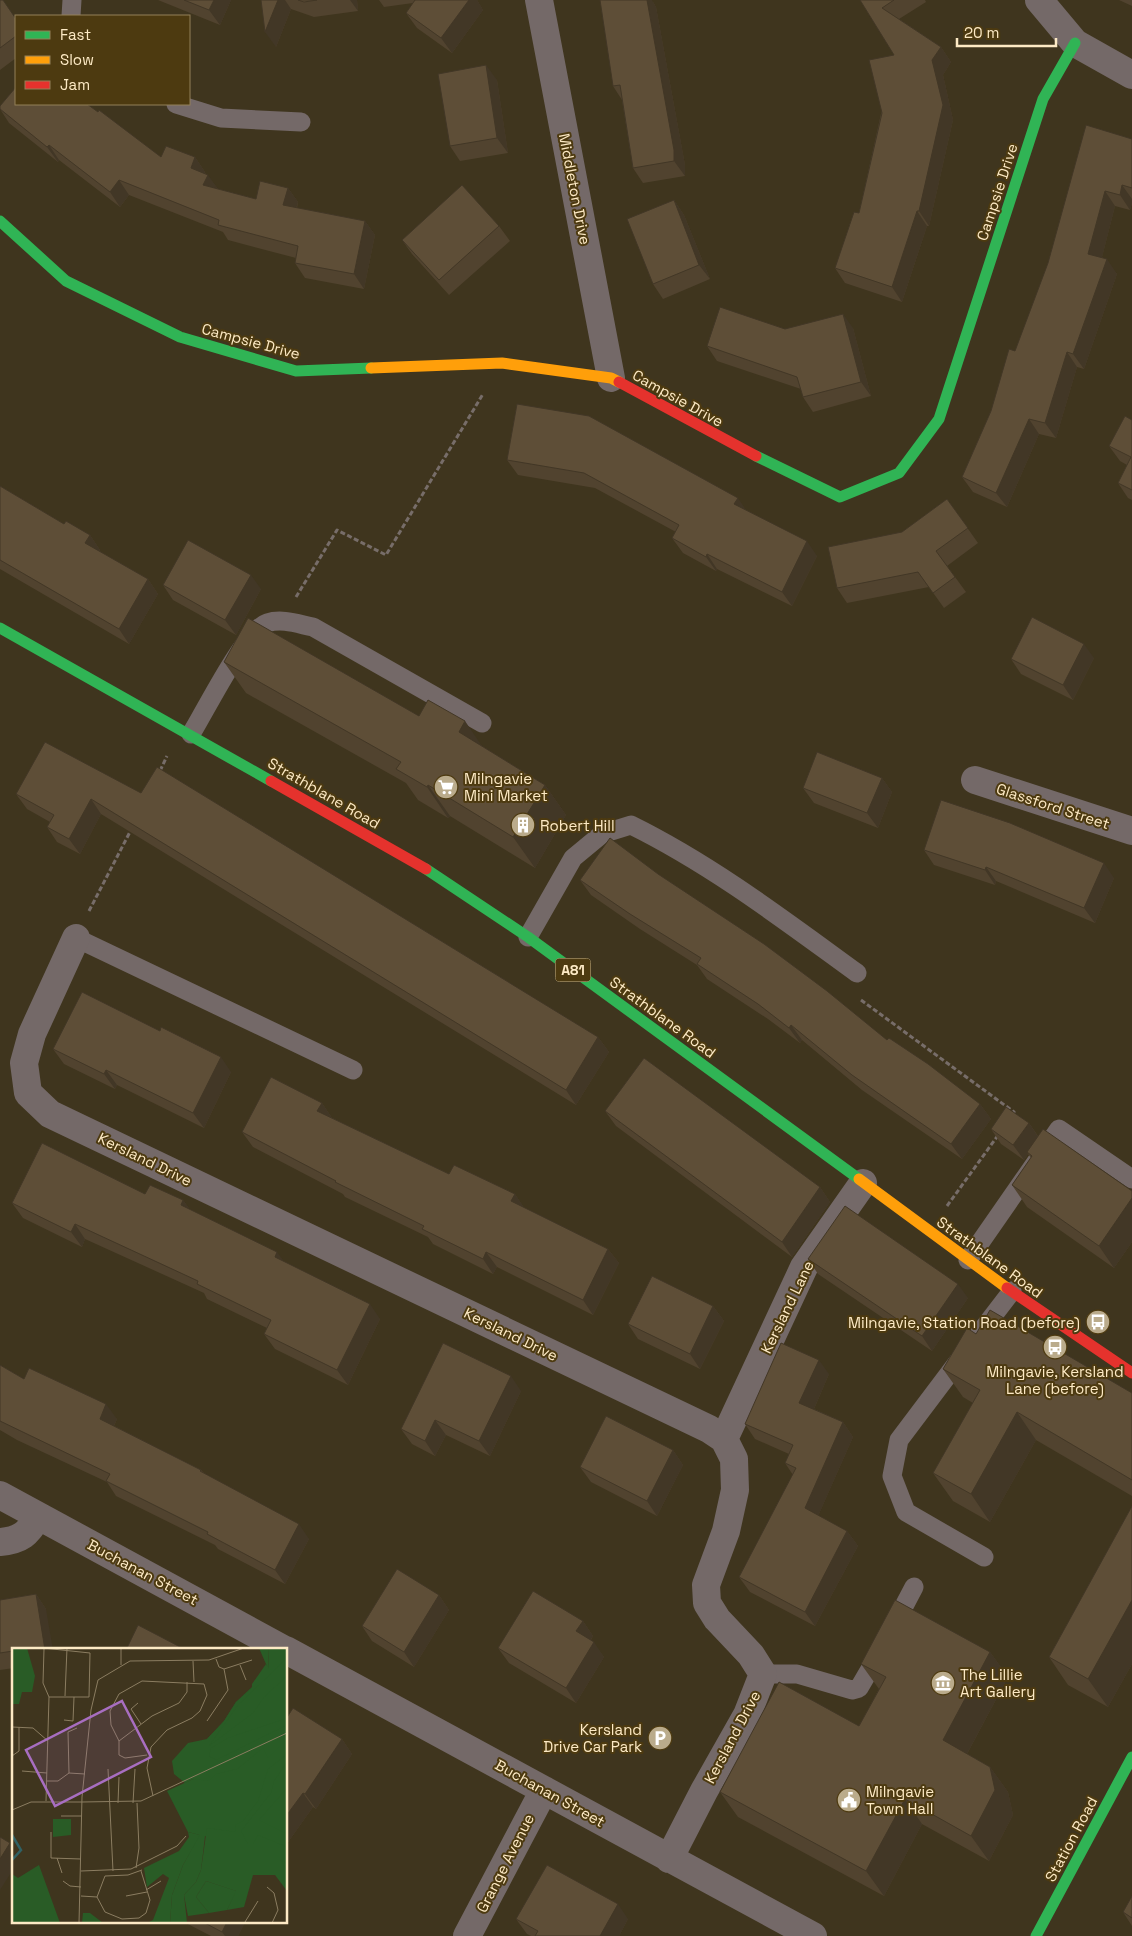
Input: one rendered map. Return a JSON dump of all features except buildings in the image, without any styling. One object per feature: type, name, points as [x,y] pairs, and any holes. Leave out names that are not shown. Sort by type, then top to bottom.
[{"type":"main road","name":"Campsie Drive","points":[[0,221],[66,281],[180,337],[296,371],[502,363],[611,378],[730,444],[840,497],[899,473],[939,419],[1044,99],[1075,43]]},
{"type":"main road","name":"Strathblane Road","points":[[0,628],[186,731],[437,875],[528,937],[968,1260],[1132,1373]]},
{"type":"main road","name":"Station Road","points":[[1036,1936],[1132,1757]]},
{"type":"street","name":"Middleton Drive","points":[[539,0],[611,378]]},
{"type":"street","points":[[1039,0],[1075,43],[1132,75]]},
{"type":"street","name":"Glassford Street","points":[[975,780],[1132,832]]},
{"type":"street","name":"Kersland Drive","points":[[76,938],[32,1034],[24,1063],[28,1093],[50,1114],[709,1428],[724,1439],[734,1459],[735,1490],[726,1531],[712,1562],[706,1585],[707,1602],[717,1619],[751,1655],[763,1674],[747,1715],[704,1791],[669,1859]]},
{"type":"street","name":"Kersland Lane","points":[[724,1439],[804,1267],[863,1183]]},
{"type":"street","name":"Buchanan Street","points":[[0,1495],[282,1648]]},
{"type":"street","points":[[0,1542],[14,1540],[30,1530],[38,1516]]},
{"type":"street","name":"Buchanan Street","points":[[288,1651],[813,1936]]},
{"type":"street","name":"Grange Avenue","points":[[468,1936],[544,1790]]},
{"type":"lane","points":[[71,15],[72,0]]},
{"type":"lane","points":[[179,105],[221,118],[301,122]]},
{"type":"lane","points":[[186,731],[247,640],[265,623],[282,620],[313,627],[482,723]]},
{"type":"lane","points":[[528,937],[573,858],[602,834],[632,825],[674,846],[732,884],[857,974]]},
{"type":"lane","points":[[76,938],[353,1070]]},
{"type":"lane","points":[[968,1260],[1059,1129],[1132,1178]]},
{"type":"lane","points":[[984,1557],[906,1512],[892,1476],[899,1440],[1012,1291]]},
{"type":"lane","points":[[763,1674],[797,1674],[852,1690],[859,1688],[914,1587]]},
{"type":"path","points":[[282,620],[337,530],[386,555],[483,394]]},
{"type":"path","points":[[159,773],[186,731]]},
{"type":"path","points":[[76,938],[133,826]]},
{"type":"path","points":[[857,974],[859,998],[1014,1112],[1009,1120]]},
{"type":"path","points":[[929,1231],[1003,1128]]},
{"type":"traffic: fast","points":[[756,456],[840,497],[899,473],[939,419],[1043,99],[1075,43]]},
{"type":"traffic: fast","points":[[0,221],[66,281],[180,337],[296,371],[371,368]]},
{"type":"traffic: fast","points":[[0,628],[271,781]]},
{"type":"traffic: fast","points":[[426,869],[528,937],[859,1179]]},
{"type":"traffic: fast","points":[[1036,1936],[1132,1757]]},
{"type":"traffic: slow","points":[[371,368],[502,363],[611,378],[619,382]]},
{"type":"traffic: slow","points":[[859,1179],[1007,1288]]},
{"type":"traffic: jam","points":[[619,382],[756,456]]},
{"type":"traffic: jam","points":[[271,781],[426,869]]},
{"type":"traffic: jam","points":[[1007,1288],[1132,1373]]},
{"type":"place","name":"Milngavie Mini Market","points":[[446,787]]},
{"type":"place","name":"Robert Hill","points":[[523,825]]},
{"type":"place","name":"Milngavie, Station Road (before)","points":[[1098,1322]]},
{"type":"place","name":"Milngavie, Kersland Lane (before)","points":[[1055,1347]]},
{"type":"place","name":"The Lillie Art Gallery","points":[[943,1683]]},
{"type":"place","name":"Kersland Drive Car Park","points":[[660,1738]]},
{"type":"place","name":"Milngavie Town Hall","points":[[849,1800]]}]
